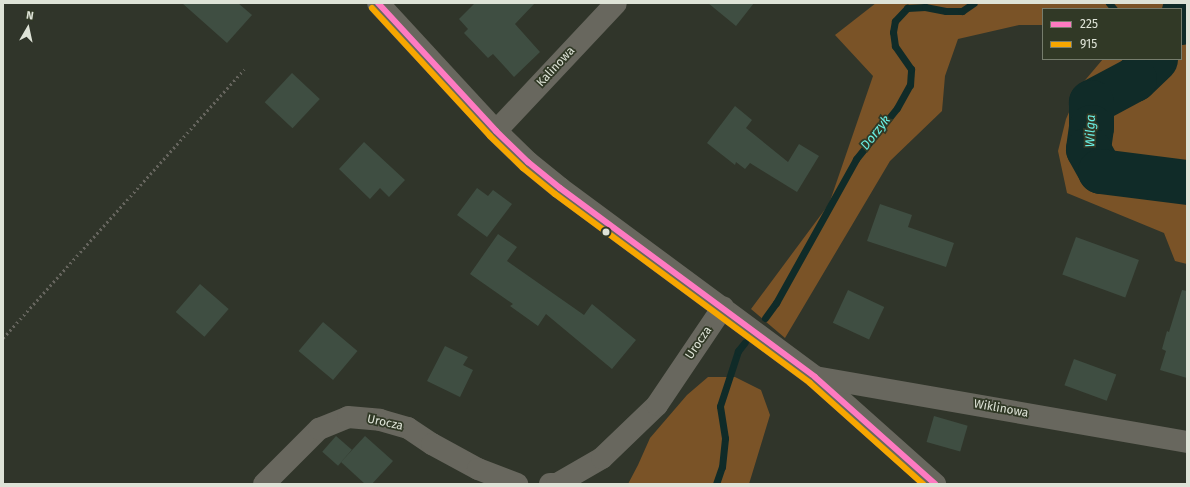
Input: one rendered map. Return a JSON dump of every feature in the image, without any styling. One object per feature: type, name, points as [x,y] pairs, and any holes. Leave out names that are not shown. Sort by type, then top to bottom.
[{"type":"street","points":[[378,3],[496,131],[528,162],[560,188],[815,376],[935,484]]},
{"type":"street","name":"Kalinowa","points":[[496,131],[616,3]]},
{"type":"street","name":"Urocza","points":[[550,484],[557,484],[602,458],[657,405],[723,307]]},
{"type":"street","name":"Wiklinowa","points":[[815,376],[1187,442]]},
{"type":"street","name":"Urocza","points":[[264,484],[319,429],[348,417],[380,420],[408,428],[432,444],[478,469],[517,484]]},
{"type":"path","points":[[3,338],[244,69]]},
{"type":"shaded area","points":[[876,3],[1187,3],[1187,264],[1175,261],[1164,233],[1067,193],[1058,151],[1066,119],[1081,85],[1102,60],[1182,60],[1182,8],[1042,8],[1042,25],[1019,25],[958,39],[945,76],[942,111],[890,161],[785,338],[751,309],[829,204],[873,76],[835,35]]},
{"type":"shaded area","points":[[708,377],[735,377],[761,390],[770,415],[749,484],[628,484],[650,438],[687,395]]},
{"type":"building","points":[[182,3],[238,3],[252,15],[227,43]]},
{"type":"building","points":[[475,3],[535,3],[515,24],[540,52],[514,77],[493,54],[488,58],[464,33],[468,29],[459,19]]},
{"type":"building","points":[[708,3],[754,3],[736,26]]},
{"type":"building","points":[[292,73],[320,99],[293,128],[265,102]]},
{"type":"building","points":[[735,106],[752,120],[746,128],[788,162],[799,144],[819,156],[797,192],[750,163],[745,169],[736,162],[735,165],[707,143]]},
{"type":"building","points":[[364,142],[405,180],[389,197],[380,188],[370,199],[339,169]]},
{"type":"building","points":[[477,188],[488,196],[493,190],[512,204],[487,237],[457,215]]},
{"type":"building","points":[[880,204],[912,215],[908,227],[954,243],[946,267],[867,241]]},
{"type":"building","points":[[498,234],[517,247],[507,261],[584,315],[592,304],[636,340],[612,369],[546,314],[538,326],[510,306],[513,304],[470,274]]},
{"type":"building","points":[[1076,237],[1139,260],[1125,298],[1062,275]]},
{"type":"building","points":[[200,284],[229,309],[204,337],[176,312]]},
{"type":"building","points":[[848,290],[884,307],[869,340],[833,323]]},
{"type":"building","points":[[1182,290],[1187,291],[1187,378],[1160,370],[1166,351],[1162,349]]},
{"type":"building","points":[[323,322],[357,351],[333,380],[299,351]]},
{"type":"building","points":[[445,346],[468,357],[463,365],[473,370],[460,397],[427,381]]},
{"type":"building","points":[[1074,359],[1116,374],[1107,401],[1064,385]]},
{"type":"building","points":[[934,416],[968,426],[960,452],[927,442]]},
{"type":"building","points":[[336,436],[352,450],[338,466],[322,452]]},
{"type":"building","points":[[365,436],[393,461],[372,484],[365,484],[341,462]]},
{"type":"waterway","name":"Dorzyk","points":[[765,318],[776,303],[856,159],[897,108],[910,85],[911,69],[895,46],[893,32],[895,21],[907,8],[925,7],[946,11],[962,11],[974,3]]},
{"type":"waterway","name":"Dorzyk","points":[[1109,3],[1113,8]]},
{"type":"waterway","name":"Wilga","points":[[1182,18],[1186,3]]},
{"type":"waterway","name":"Dorzyk","points":[[1174,8],[1186,5]]},
{"type":"waterway","name":"Wilga","points":[[1154,60],[1134,79],[1091,102],[1091,127],[1088,149],[1100,171],[1187,182]]},
{"type":"waterway","name":"Dorzyk","points":[[716,484],[722,467],[725,438],[720,406],[738,351],[745,342]]},
{"type":"transit line","name":"225","points":[[378,3],[496,131],[528,162],[560,188],[815,377],[935,484]]},
{"type":"transit line","name":"915","points":[[372,8],[490,136],[523,168],[555,194],[810,383],[923,484]]}]
